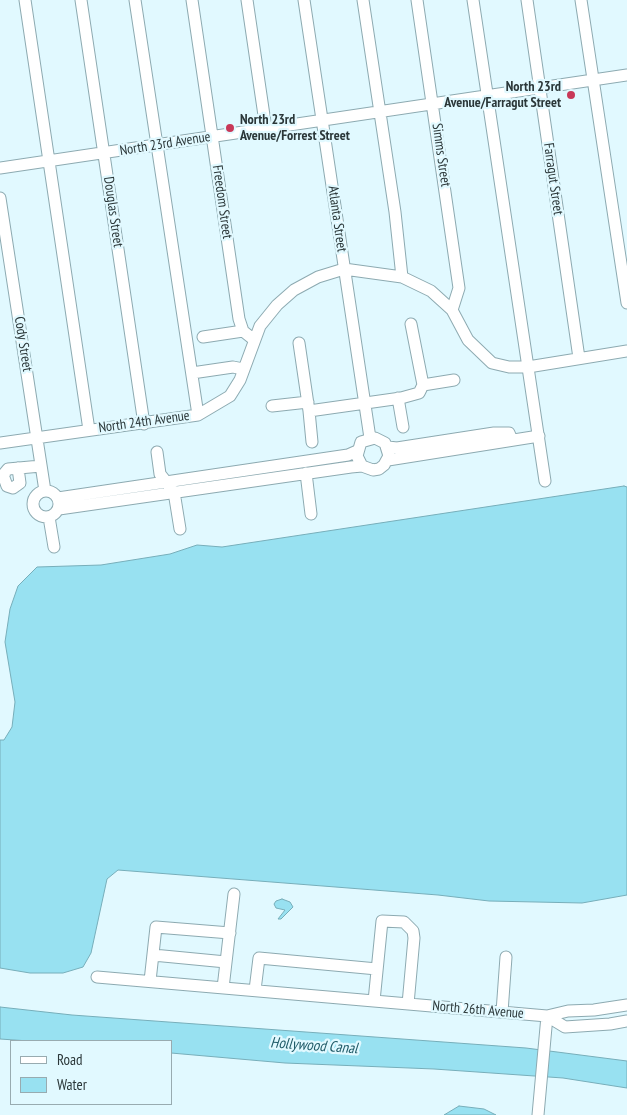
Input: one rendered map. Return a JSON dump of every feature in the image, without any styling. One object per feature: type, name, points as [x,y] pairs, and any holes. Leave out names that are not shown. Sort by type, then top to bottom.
[{"type":"street","points":[[25,0],[89,430]]},
{"type":"street","name":"Douglas Street","points":[[81,0],[144,424]]},
{"type":"street","points":[[135,0],[198,415]]},
{"type":"street","name":"Freedom Street","points":[[192,0],[239,319],[243,331]]},
{"type":"street","points":[[247,0],[266,129]]},
{"type":"street","name":"Atlanta Street","points":[[304,0],[370,438]]},
{"type":"street","points":[[363,0],[395,212],[402,277]]},
{"type":"street","name":"Simms Street","points":[[417,0],[434,104],[459,288],[452,310]]},
{"type":"street","points":[[473,0],[545,481]]},
{"type":"street","name":"Farragut Street","points":[[527,0],[579,358]]},
{"type":"street","points":[[581,0],[627,303]]},
{"type":"street","name":"North 23rd Avenue","points":[[0,168],[627,75]]},
{"type":"street","name":"Cody Street","points":[[0,198],[45,491]]},
{"type":"street","name":"North 24th Avenue","points":[[0,443],[198,415],[230,396],[244,369],[253,339],[260,326],[277,304],[294,290],[318,277],[344,269],[402,277],[431,291],[452,310],[468,340],[492,363],[508,367],[528,366],[627,351]]},
{"type":"street","points":[[272,406],[308,407],[365,403],[419,393],[423,385],[411,324]]},
{"type":"street","points":[[203,337],[243,331],[253,339]]},
{"type":"street","points":[[299,344],[312,442]]},
{"type":"street","points":[[192,373],[234,367],[244,369]]},
{"type":"street","points":[[423,385],[454,380]]},
{"type":"street","points":[[398,398],[403,427]]},
{"type":"street","points":[[388,447],[397,448],[494,433],[509,433],[512,440]]},
{"type":"street","points":[[58,503],[174,492],[362,466],[373,470],[379,469],[388,460],[496,445],[512,440],[538,436]]},
{"type":"street","points":[[54,547],[49,517],[58,503],[167,482],[348,455],[357,451],[361,442],[370,438],[381,439],[388,447],[388,460]]},
{"type":"street","points":[[357,451],[362,466]]},
{"type":"street","points":[[156,452],[160,474],[174,492],[180,528]]},
{"type":"street","points":[[18,468],[41,466]]},
{"type":"street","points":[[306,473],[311,514]]},
{"type":"street","points":[[49,517],[37,514],[33,506],[38,494],[50,491],[58,503]]},
{"type":"street","points":[[223,988],[234,894]]},
{"type":"street","points":[[374,1001],[382,921],[404,922],[413,931],[414,938],[408,1004]]},
{"type":"street","points":[[150,981],[156,927],[230,933]]},
{"type":"street","points":[[153,955],[226,962]]},
{"type":"street","points":[[502,1012],[506,957]]},
{"type":"street","points":[[255,990],[259,958],[377,969]]},
{"type":"street","name":"North 26th Avenue","points":[[97,976],[547,1016],[568,1011],[594,1010],[627,1005]]},
{"type":"street","points":[[538,1115],[547,1016]]},
{"type":"street","name":"North 26th Avenue","points":[[547,1016],[565,1027],[627,1021]]},
{"type":"water","points":[[627,487],[627,895],[582,903],[489,901],[438,895],[118,870],[107,879],[91,953],[83,967],[63,973],[30,973],[0,968],[0,740],[4,740],[12,727],[15,702],[5,642],[10,609],[18,586],[37,567],[101,565],[170,554],[197,545],[222,547]]},
{"type":"water","points":[[282,899],[290,902],[293,907],[281,919],[278,919],[285,910],[276,908],[274,904]]},
{"type":"water","name":"Hollywood Canal","points":[[0,1007],[72,1015],[526,1048],[627,1061],[627,1088],[563,1078],[434,1069],[285,1063],[172,1053],[172,1040],[0,1039]]},
{"type":"water","points":[[459,1106],[484,1109],[496,1115],[444,1115]]},
{"type":"place","name":"North 23rd Avenue/Farragut Street","points":[[571,95]]},
{"type":"place","name":"North 23rd Avenue/Forrest Street","points":[[230,128]]}]
